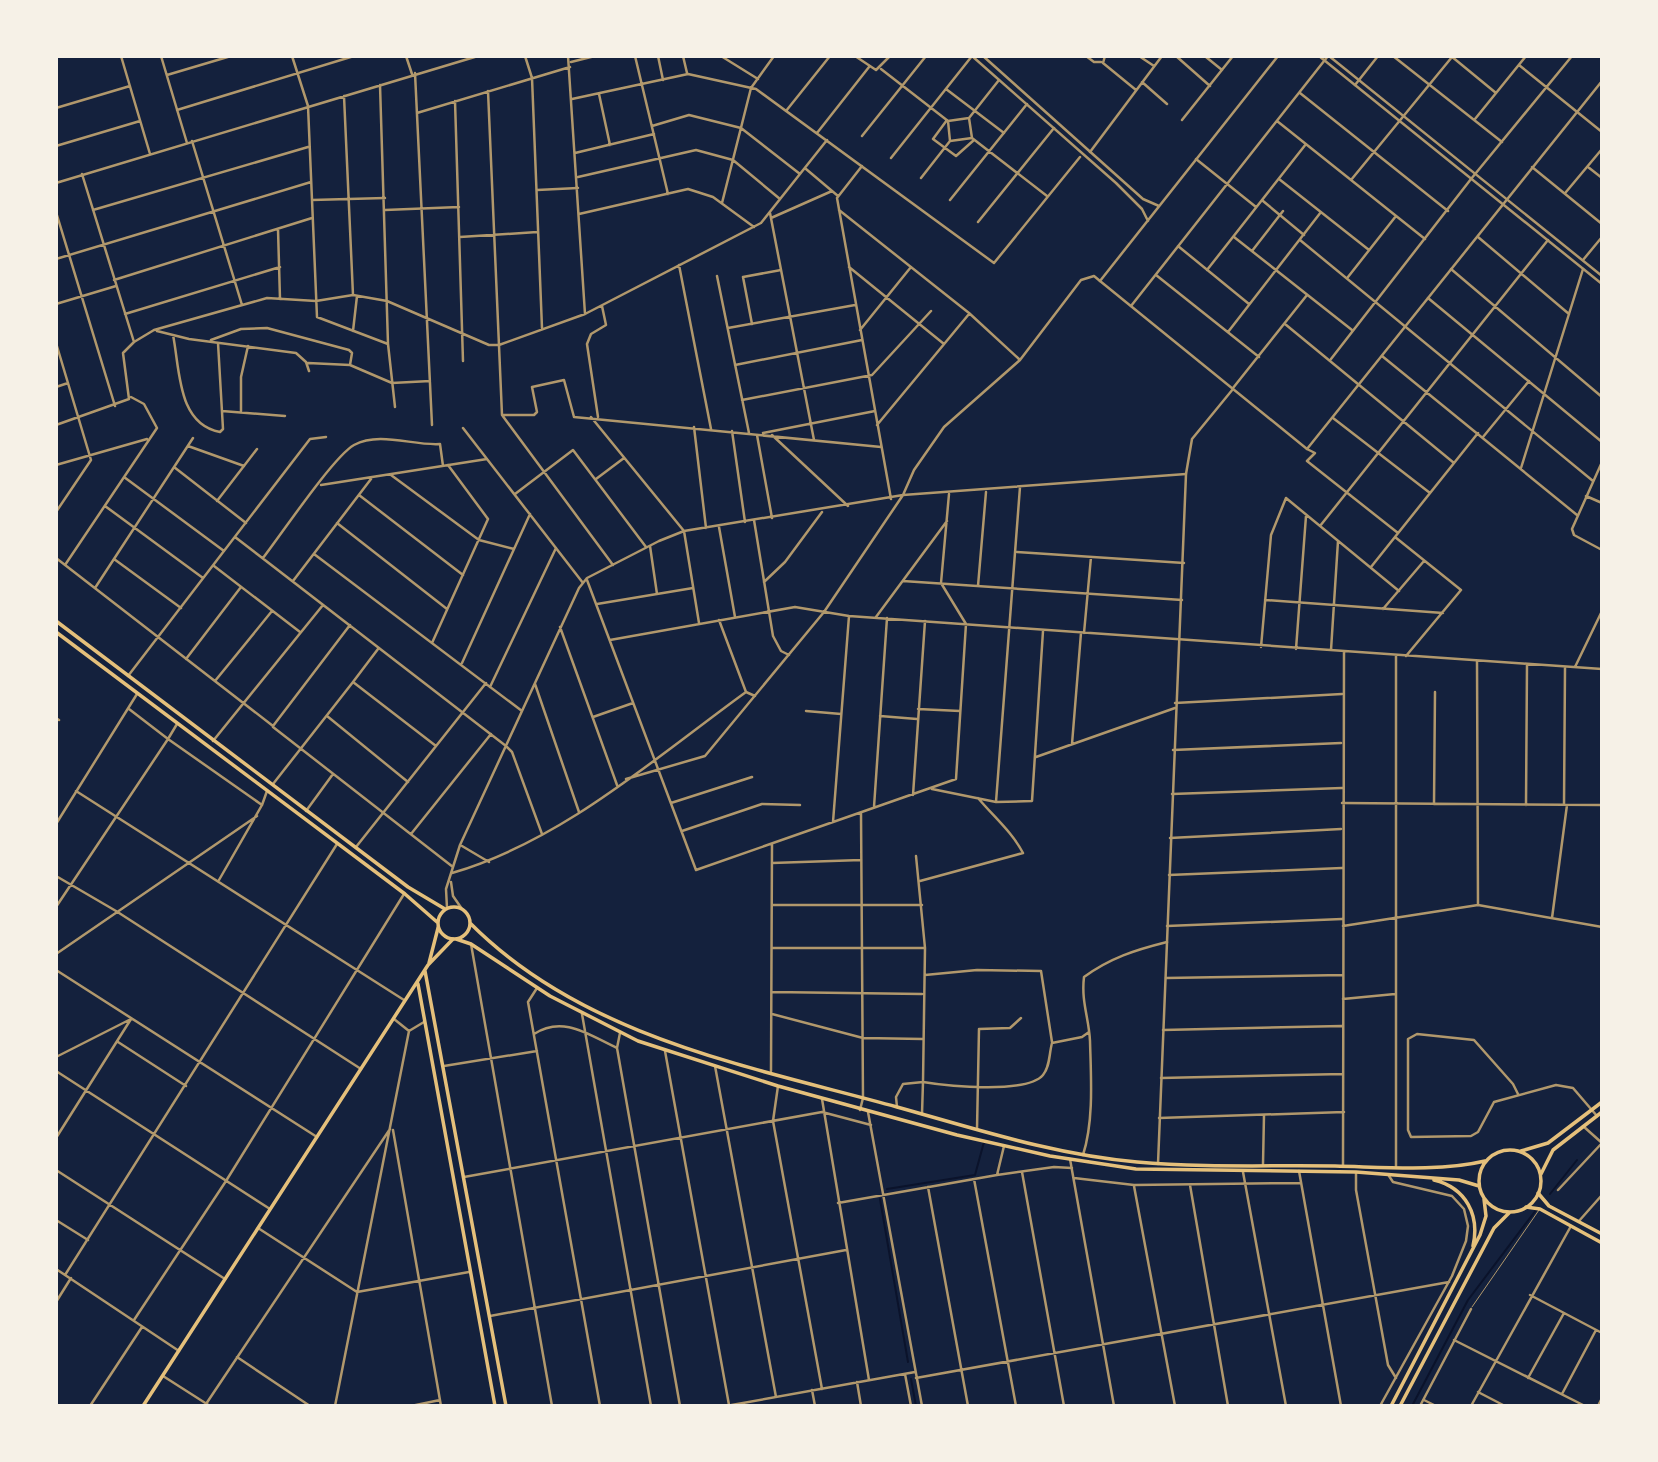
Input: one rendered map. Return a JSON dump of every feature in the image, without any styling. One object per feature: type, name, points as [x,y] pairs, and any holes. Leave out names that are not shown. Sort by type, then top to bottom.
[{"type":"main road","points":[[56,621],[408,887],[446,909],[462,909],[470,923],[541,982],[584,1007],[648,1035],[976,1129],[1083,1155],[1158,1163],[1465,1165],[1485,1161],[1504,1150],[1519,1151],[1548,1143],[1602,1102]]},
{"type":"main road","points":[[56,632],[405,894],[438,925],[447,938],[471,944],[582,1014],[665,1051],[860,1110],[1004,1146],[1070,1159],[1158,1170],[1243,1169],[1388,1174],[1459,1180],[1479,1186]]},
{"type":"main road","points":[[428,965],[438,925],[446,909]]},
{"type":"main road","points":[[143,1406],[428,965],[455,939],[466,934],[470,923]]},
{"type":"main road","points":[[425,970],[506,1406]]},
{"type":"main road","points":[[418,982],[495,1406]]},
{"type":"main road","points":[[1526,1207],[1538,1193],[1540,1175],[1553,1150],[1602,1112]]},
{"type":"main road","points":[[1519,1151],[1533,1160],[1540,1175]]},
{"type":"main road","points":[[1391,1406],[1484,1225],[1484,1199],[1479,1186],[1480,1169],[1485,1161]]},
{"type":"main road","points":[[1422,1177],[1448,1185],[1462,1195],[1473,1212],[1474,1240],[1471,1254]]},
{"type":"main road","points":[[1538,1193],[1549,1206],[1602,1234]]},
{"type":"main road","points":[[1484,1199],[1498,1210],[1510,1212],[1526,1207],[1540,1209],[1602,1243]]},
{"type":"main road","points":[[1400,1406],[1494,1228],[1510,1212]]},
{"type":"street","points":[[121,56],[150,154]]},
{"type":"street","points":[[161,56],[187,143]]},
{"type":"street","points":[[166,75],[231,56]]},
{"type":"street","points":[[292,56],[308,106],[318,320],[388,344]]},
{"type":"street","points":[[332,56],[334,62]]},
{"type":"street","points":[[177,110],[354,56]]},
{"type":"street","points":[[406,56],[413,74],[417,113],[432,425]]},
{"type":"street","points":[[56,183],[478,56]]},
{"type":"street","points":[[525,56],[532,78],[542,330]]},
{"type":"street","points":[[568,56],[585,314]]},
{"type":"street","points":[[570,62],[595,56]]},
{"type":"street","points":[[635,56],[668,194]]},
{"type":"street","points":[[658,56],[663,80]]},
{"type":"street","points":[[683,56],[688,74]]},
{"type":"street","points":[[721,56],[758,79]]},
{"type":"street","points":[[722,203],[751,88],[774,56]]},
{"type":"street","points":[[786,111],[830,56]]},
{"type":"street","points":[[855,56],[869,67],[881,69],[947,120],[969,118],[999,80]]},
{"type":"street","points":[[881,69],[891,56]]},
{"type":"street","points":[[862,136],[926,56]]},
{"type":"street","points":[[891,158],[972,56],[1116,183],[1142,209],[1148,221]]},
{"type":"street","points":[[983,56],[1143,199],[1159,206]]},
{"type":"street","points":[[1086,56],[1095,63],[1102,62],[1136,90]]},
{"type":"street","points":[[1102,62],[1105,56]]},
{"type":"street","points":[[1139,56],[1154,67]]},
{"type":"street","points":[[1090,152],[1162,56]]},
{"type":"street","points":[[1176,56],[1210,86]]},
{"type":"street","points":[[1182,121],[1233,56]]},
{"type":"street","points":[[1100,281],[1278,56]]},
{"type":"street","points":[[1319,56],[1602,284]]},
{"type":"street","points":[[1131,306],[1329,56],[1602,276]]},
{"type":"street","points":[[1354,85],[1378,56]]},
{"type":"street","points":[[1393,56],[1502,142]]},
{"type":"street","points":[[1351,180],[1452,56],[1496,93]]},
{"type":"street","points":[[1474,120],[1526,56]]},
{"type":"street","points":[[1331,359],[1471,178],[1572,56]]},
{"type":"street","points":[[1206,57],[1222,70]]},
{"type":"street","points":[[1519,65],[1602,132]]},
{"type":"street","points":[[417,113],[570,67]]},
{"type":"street","points":[[817,133],[869,67]]},
{"type":"street","points":[[572,99],[688,74],[751,88],[827,140],[994,263],[1080,157]]},
{"type":"street","points":[[1307,449],[1602,81]]},
{"type":"street","points":[[1142,82],[1167,104]]},
{"type":"street","points":[[380,84],[386,210],[388,344],[395,407]]},
{"type":"street","points":[[56,108],[130,86]]},
{"type":"street","points":[[946,89],[1004,133]]},
{"type":"street","points":[[488,91],[502,415],[612,565]]},
{"type":"street","points":[[1299,93],[1448,211]]},
{"type":"street","points":[[599,94],[610,145]]},
{"type":"street","points":[[344,95],[355,296],[353,331]]},
{"type":"street","points":[[455,101],[463,361]]},
{"type":"street","points":[[950,200],[1027,104]]},
{"type":"street","points":[[652,126],[689,116],[741,128],[800,174]]},
{"type":"street","points":[[969,118],[973,139],[1048,197]]},
{"type":"street","points":[[921,178],[950,141],[947,120]]},
{"type":"street","points":[[947,120],[933,139],[945,148],[958,157],[973,139]]},
{"type":"street","points":[[56,146],[141,121]]},
{"type":"street","points":[[1277,121],[1425,239]]},
{"type":"street","points":[[978,222],[1054,128]]},
{"type":"street","points":[[575,153],[654,134]]},
{"type":"street","points":[[950,141],[973,139]]},
{"type":"street","points":[[130,397],[124,353],[134,342],[153,330],[267,298],[316,301],[355,296],[387,301],[483,344],[499,345],[542,330],[585,314],[754,227],[770,212],[827,140]]},
{"type":"street","points":[[192,141],[242,305]]},
{"type":"street","points":[[1207,270],[1306,144]]},
{"type":"street","points":[[93,210],[309,146]]},
{"type":"street","points":[[1565,193],[1602,149]]},
{"type":"street","points":[[577,177],[696,150],[733,160],[780,199]]},
{"type":"street","points":[[1196,159],[1256,207]]},
{"type":"street","points":[[862,166],[838,196],[839,210],[891,499]]},
{"type":"street","points":[[1587,166],[1602,178]]},
{"type":"street","points":[[1532,167],[1602,224]]},
{"type":"street","points":[[804,169],[838,196]]},
{"type":"street","points":[[82,174],[134,342]]},
{"type":"street","points":[[1279,179],[1369,250]]},
{"type":"street","points":[[56,259],[311,182]]},
{"type":"street","points":[[537,190],[578,188]]},
{"type":"street","points":[[579,214],[688,189],[713,197],[754,227]]},
{"type":"street","points":[[771,218],[832,191]]},
{"type":"street","points":[[312,200],[385,198]]},
{"type":"street","points":[[1262,200],[1304,235]]},
{"type":"street","points":[[386,210],[458,207]]},
{"type":"street","points":[[839,210],[969,313],[1020,360]]},
{"type":"street","points":[[1252,251],[1283,211]]},
{"type":"street","points":[[56,212],[115,406]]},
{"type":"street","points":[[770,212],[814,440]]},
{"type":"street","points":[[1228,332],[1321,212]]},
{"type":"street","points":[[1346,278],[1396,216]]},
{"type":"street","points":[[114,280],[312,218]]},
{"type":"street","points":[[278,229],[280,299]]},
{"type":"street","points":[[460,237],[538,232]]},
{"type":"street","points":[[1477,236],[1569,314]]},
{"type":"street","points":[[1234,237],[1352,330]]},
{"type":"street","points":[[1583,260],[1602,237]]},
{"type":"street","points":[[1300,240],[1593,481]]},
{"type":"street","points":[[1320,526],[1548,240]]},
{"type":"street","points":[[1178,246],[1249,304]]},
{"type":"street","points":[[679,265],[711,429]]},
{"type":"street","points":[[125,314],[279,267]]},
{"type":"street","points":[[849,267],[944,344]]},
{"type":"street","points":[[860,330],[911,267]]},
{"type":"street","points":[[1451,269],[1602,397]]},
{"type":"street","points":[[1521,468],[1583,269]]},
{"type":"street","points":[[752,324],[743,278],[781,270]]},
{"type":"street","points":[[718,275],[749,433]]},
{"type":"street","points":[[1156,275],[1259,357]]},
{"type":"street","points":[[626,779],[705,756],[824,612],[903,495],[914,470],[944,426],[1020,360],[1081,279],[1094,276],[1315,453],[1307,460],[1398,533]]},
{"type":"street","points":[[56,304],[116,286]]},
{"type":"street","points":[[1158,1170],[1186,474],[1192,439],[1307,295]]},
{"type":"street","points":[[1428,298],[1602,442]]},
{"type":"street","points":[[598,417],[587,344],[591,334],[606,325],[601,305]]},
{"type":"street","points":[[728,328],[856,305]]},
{"type":"street","points":[[742,400],[869,375],[931,311]]},
{"type":"street","points":[[877,425],[969,313]]},
{"type":"street","points":[[1285,324],[1331,359],[1454,463]]},
{"type":"street","points":[[208,341],[241,329],[267,328],[349,350],[352,352],[350,365]]},
{"type":"street","points":[[153,330],[296,354],[306,362],[326,366],[350,365],[392,383],[430,381]]},
{"type":"street","points":[[173,335],[189,413],[204,425],[220,432],[223,429],[218,342]]},
{"type":"street","points":[[735,365],[862,340]]},
{"type":"street","points":[[56,343],[90,455],[90,460],[56,512]]},
{"type":"street","points":[[241,411],[241,377],[248,346]]},
{"type":"street","points":[[1382,356],[1577,515]]},
{"type":"street","points":[[306,362],[309,371]]},
{"type":"street","points":[[502,415],[534,415],[537,412],[531,388],[564,380],[572,415],[881,447]]},
{"type":"street","points":[[1483,437],[1529,382]]},
{"type":"street","points":[[56,387],[68,383]]},
{"type":"street","points":[[56,425],[115,406],[130,397]]},
{"type":"street","points":[[65,565],[157,428],[144,404],[130,397]]},
{"type":"street","points":[[222,411],[285,416]]},
{"type":"street","points":[[757,434],[875,411]]},
{"type":"street","points":[[591,417],[684,531],[699,624]]},
{"type":"street","points":[[1333,418],[1430,493]]},
{"type":"street","points":[[694,427],[706,528]]},
{"type":"street","points":[[463,428],[583,583]]},
{"type":"street","points":[[732,431],[745,522]]},
{"type":"street","points":[[1371,568],[1478,433]]},
{"type":"street","points":[[757,434],[772,518]]},
{"type":"street","points":[[772,435],[848,506]]},
{"type":"street","points":[[128,676],[310,439],[326,437]]},
{"type":"street","points":[[95,588],[193,438]]},
{"type":"street","points":[[56,465],[149,439]]},
{"type":"street","points":[[263,558],[319,485],[355,445],[391,440],[440,444],[445,466],[488,519],[432,643]]},
{"type":"street","points":[[188,446],[244,466]]},
{"type":"street","points":[[218,500],[257,449]]},
{"type":"street","points":[[515,494],[573,450],[648,546],[657,594]]},
{"type":"street","points":[[319,485],[371,479],[487,458]]},
{"type":"street","points":[[595,480],[624,458]]},
{"type":"street","points":[[1602,462],[1572,527],[1573,534],[1602,550]]},
{"type":"street","points":[[174,467],[246,523]]},
{"type":"street","points":[[446,909],[445,895],[460,845],[560,627],[587,578],[648,546],[684,531],[903,495],[949,494],[1186,474]]},
{"type":"street","points":[[391,475],[479,540],[514,549]]},
{"type":"street","points":[[124,477],[224,551]]},
{"type":"street","points":[[293,581],[371,479]]},
{"type":"street","points":[[996,802],[1012,628],[1020,487]]},
{"type":"street","points":[[978,586],[986,491]]},
{"type":"street","points":[[587,578],[696,870],[956,779],[966,624],[941,583],[949,494]]},
{"type":"street","points":[[359,495],[463,575]]},
{"type":"street","points":[[1586,496],[1602,503]]},
{"type":"street","points":[[1261,647],[1271,535],[1279,509],[1286,498],[1399,591]]},
{"type":"street","points":[[105,506],[203,579]]},
{"type":"street","points":[[764,582],[785,562],[823,510]]},
{"type":"street","points":[[461,665],[530,514]]},
{"type":"street","points":[[1296,649],[1306,514]]},
{"type":"street","points":[[754,520],[776,642],[789,655]]},
{"type":"street","points":[[876,617],[947,520]]},
{"type":"street","points":[[337,523],[447,609]]},
{"type":"street","points":[[719,526],[735,617]]},
{"type":"street","points":[[235,537],[506,746],[512,752],[542,834]]},
{"type":"street","points":[[1395,537],[1461,590],[1406,656]]},
{"type":"street","points":[[1331,651],[1338,541]]},
{"type":"street","points":[[490,687],[556,548]]},
{"type":"street","points":[[1017,552],[1184,563]]},
{"type":"street","points":[[314,554],[522,711]]},
{"type":"street","points":[[1072,744],[1091,557]]},
{"type":"street","points":[[56,558],[453,867]]},
{"type":"street","points":[[114,559],[181,608]]},
{"type":"street","points":[[1383,609],[1425,561]]},
{"type":"street","points":[[213,565],[300,632]]},
{"type":"street","points":[[903,580],[1182,600]]},
{"type":"street","points":[[186,659],[241,587]]},
{"type":"street","points":[[597,604],[693,588]]},
{"type":"street","points":[[1265,600],[1443,613]]},
{"type":"street","points":[[212,741],[323,604]]},
{"type":"street","points":[[610,639],[795,607],[849,616],[1043,631],[1602,669]]},
{"type":"street","points":[[215,681],[272,611]]},
{"type":"street","points":[[1574,667],[1602,611]]},
{"type":"street","points":[[833,822],[849,616]]},
{"type":"street","points":[[874,808],[887,618]]},
{"type":"street","points":[[719,620],[746,692],[755,696]]},
{"type":"street","points":[[913,794],[925,621]]},
{"type":"street","points":[[272,726],[349,625]]},
{"type":"street","points":[[560,627],[617,785]]},
{"type":"street","points":[[929,789],[996,802],[1032,802],[1043,631]]},
{"type":"street","points":[[272,785],[379,648]]},
{"type":"street","points":[[1343,1166],[1344,652]]},
{"type":"street","points":[[1396,656],[1396,1166]]},
{"type":"street","points":[[1476,661],[1478,905]]},
{"type":"street","points":[[1525,805],[1527,664]]},
{"type":"street","points":[[1552,918],[1566,805],[1565,667]]},
{"type":"street","points":[[353,682],[436,746]]},
{"type":"street","points":[[356,847],[486,683]]},
{"type":"street","points":[[535,684],[579,812]]},
{"type":"street","points":[[452,873],[489,862],[579,812],[746,692]]},
{"type":"street","points":[[1434,804],[1436,692]]},
{"type":"street","points":[[56,824],[137,694]]},
{"type":"street","points":[[1175,703],[1342,694]]},
{"type":"street","points":[[593,717],[634,703]]},
{"type":"street","points":[[1035,757],[1175,708]]},
{"type":"street","points":[[129,709],[262,805]]},
{"type":"street","points":[[918,709],[961,711]]},
{"type":"street","points":[[806,711],[841,714]]},
{"type":"street","points":[[327,716],[408,782]]},
{"type":"street","points":[[880,716],[917,719]]},
{"type":"street","points":[[56,907],[177,724]]},
{"type":"street","points":[[411,834],[491,734]]},
{"type":"street","points":[[1173,750],[1342,743]]},
{"type":"street","points":[[306,811],[334,774]]},
{"type":"street","points":[[671,803],[752,777]]},
{"type":"street","points":[[1172,794],[1342,788]]},
{"type":"street","points":[[76,791],[405,1001]]},
{"type":"street","points":[[218,882],[257,816],[267,791]]},
{"type":"street","points":[[920,881],[1023,853],[1013,833],[1004,829],[978,798]]},
{"type":"street","points":[[1342,803],[1602,805]]},
{"type":"street","points":[[682,831],[762,804],[800,805]]},
{"type":"street","points":[[860,1110],[863,1098],[861,813]]},
{"type":"street","points":[[56,815],[60,818]]},
{"type":"street","points":[[56,954],[257,816]]},
{"type":"street","points":[[1170,838],[1342,828]]},
{"type":"street","points":[[65,1275],[337,844]]},
{"type":"street","points":[[771,1072],[772,844]]},
{"type":"street","points":[[460,845],[489,862]]},
{"type":"street","points":[[916,856],[925,948],[922,1114]]},
{"type":"street","points":[[772,863],[861,860]]},
{"type":"street","points":[[1169,875],[1342,868]]},
{"type":"street","points":[[56,876],[116,911],[361,1069]]},
{"type":"street","points":[[450,879],[453,895],[462,909]]},
{"type":"street","points":[[134,1320],[226,1181],[405,894]]},
{"type":"street","points":[[772,905],[922,905]]},
{"type":"street","points":[[1342,926],[1478,905],[1602,927]]},
{"type":"street","points":[[1167,926],[1342,919]]},
{"type":"street","points":[[1083,1155],[1089,1124],[1089,1032],[1082,999],[1084,977],[1104,962],[1167,942]]},
{"type":"street","points":[[471,944],[552,1406]]},
{"type":"street","points":[[772,948],[925,948]]},
{"type":"street","points":[[56,970],[317,1137]]},
{"type":"street","points":[[897,1107],[896,1097],[903,1084],[923,1082],[978,1086],[1036,1082],[1045,1073],[1052,1044],[1041,971],[977,970],[925,975]]},
{"type":"street","points":[[1166,978],[1343,975]]},
{"type":"street","points":[[537,988],[528,1002],[600,1406]]},
{"type":"street","points":[[772,992],[924,994]]},
{"type":"street","points":[[1343,999],[1395,994]]},
{"type":"street","points":[[582,1014],[650,1406]]},
{"type":"street","points":[[772,1014],[863,1038],[923,1039]]},
{"type":"street","points":[[56,1138],[132,1018]]},
{"type":"street","points":[[56,1057],[132,1018]]},
{"type":"street","points":[[976,1129],[979,1029],[1010,1028],[1021,1018]]},
{"type":"street","points":[[394,1019],[409,1031]]},
{"type":"street","points":[[335,1406],[409,1031],[425,1021]]},
{"type":"street","points":[[534,1034],[544,1027],[564,1024],[617,1048]]},
{"type":"street","points":[[1163,1030],[1343,1026]]},
{"type":"street","points":[[1052,1044],[1082,1037],[1089,1032]]},
{"type":"street","points":[[620,1033],[617,1048],[680,1406]]},
{"type":"street","points":[[1517,1094],[1513,1084],[1475,1040],[1417,1034],[1408,1039],[1408,1130],[1411,1137],[1471,1136],[1478,1132],[1494,1102],[1517,1094],[1564,1085],[1581,1094],[1597,1116]]},
{"type":"street","points":[[117,1041],[186,1086]]},
{"type":"street","points":[[444,1066],[537,1051]]},
{"type":"street","points":[[665,1051],[728,1406],[915,1372]]},
{"type":"street","points":[[715,1066],[776,1397]]},
{"type":"street","points":[[56,1071],[270,1209]]},
{"type":"street","points":[[1161,1078],[1344,1073]]},
{"type":"street","points":[[778,1086],[773,1121],[821,1389]]},
{"type":"street","points":[[822,1099],[822,1112],[869,1380]]},
{"type":"street","points":[[464,1177],[822,1112],[871,1125]]},
{"type":"street","points":[[868,1112],[922,1406]]},
{"type":"street","points":[[1160,1118],[1344,1112]]},
{"type":"street","points":[[1263,1164],[1264,1115]]},
{"type":"street","points":[[163,1376],[208,1405],[237,1357],[392,1126]]},
{"type":"street","points":[[392,1126],[441,1406]]},
{"type":"street","points":[[1558,1190],[1602,1143],[1583,1126]]},
{"type":"street","points":[[998,1175],[1004,1146]]},
{"type":"street","points":[[1070,1159],[1114,1406]]},
{"type":"street","points":[[838,1203],[998,1175],[1072,1168]]},
{"type":"street","points":[[1243,1169],[1286,1406]]},
{"type":"street","points":[[56,1170],[225,1279]]},
{"type":"street","points":[[1299,1171],[1341,1406]]},
{"type":"street","points":[[1022,1172],[1064,1406]]},
{"type":"street","points":[[1356,1172],[1356,1190],[1388,1365],[1396,1378]]},
{"type":"street","points":[[1380,1406],[1452,1276],[1466,1241],[1468,1226],[1464,1209],[1444,1192],[1393,1182],[1388,1174]]},
{"type":"street","points":[[1074,1178],[1133,1185],[1301,1183]]},
{"type":"street","points":[[974,1179],[1016,1406]]},
{"type":"street","points":[[1190,1184],[1228,1406]]},
{"type":"street","points":[[1133,1185],[1175,1406]]},
{"type":"street","points":[[928,1187],[968,1406]]},
{"type":"street","points":[[1578,1221],[1601,1198]]},
{"type":"street","points":[[56,1220],[88,1240]]},
{"type":"street","points":[[1471,1406],[1530,1295],[1571,1226]]},
{"type":"street","points":[[258,1228],[357,1292],[470,1271]]},
{"type":"street","points":[[490,1316],[846,1250]]},
{"type":"street","points":[[56,1269],[179,1351]]},
{"type":"street","points":[[1451,1290],[1452,1276]]},
{"type":"street","points":[[56,1302],[71,1278]]},
{"type":"street","points":[[916,1378],[1449,1282]]},
{"type":"street","points":[[1530,1295],[1602,1333]]},
{"type":"street","points":[[1420,1406],[1471,1309]]},
{"type":"street","points":[[1528,1378],[1564,1313]]},
{"type":"street","points":[[90,1406],[142,1326]]},
{"type":"street","points":[[1562,1394],[1596,1330]]},
{"type":"street","points":[[1454,1340],[1585,1406]]},
{"type":"street","points":[[237,1357],[310,1406]]},
{"type":"street","points":[[905,1374],[911,1406]]},
{"type":"street","points":[[857,1382],[862,1406]]},
{"type":"street","points":[[812,1390],[815,1406]]},
{"type":"street","points":[[1478,1392],[1505,1406]]},
{"type":"street","points":[[1598,1406],[1602,1398]]},
{"type":"street","points":[[765,1399],[766,1406]]},
{"type":"street","points":[[1424,1400],[1436,1406]]},
{"type":"street","points":[[411,1406],[440,1401]]},
{"type":"lane","points":[[1471,1309],[1540,1209]]},
{"type":"waterway","points":[[887,1189],[975,1175],[984,1142]]},
{"type":"waterway","points":[[1550,1194],[1577,1160]]},
{"type":"waterway","points":[[880,1199],[908,1362]]},
{"type":"waterway","points":[[1412,1406],[1468,1300],[1536,1210]]},
{"type":"waterway","points":[[911,1379],[916,1406]]}]
